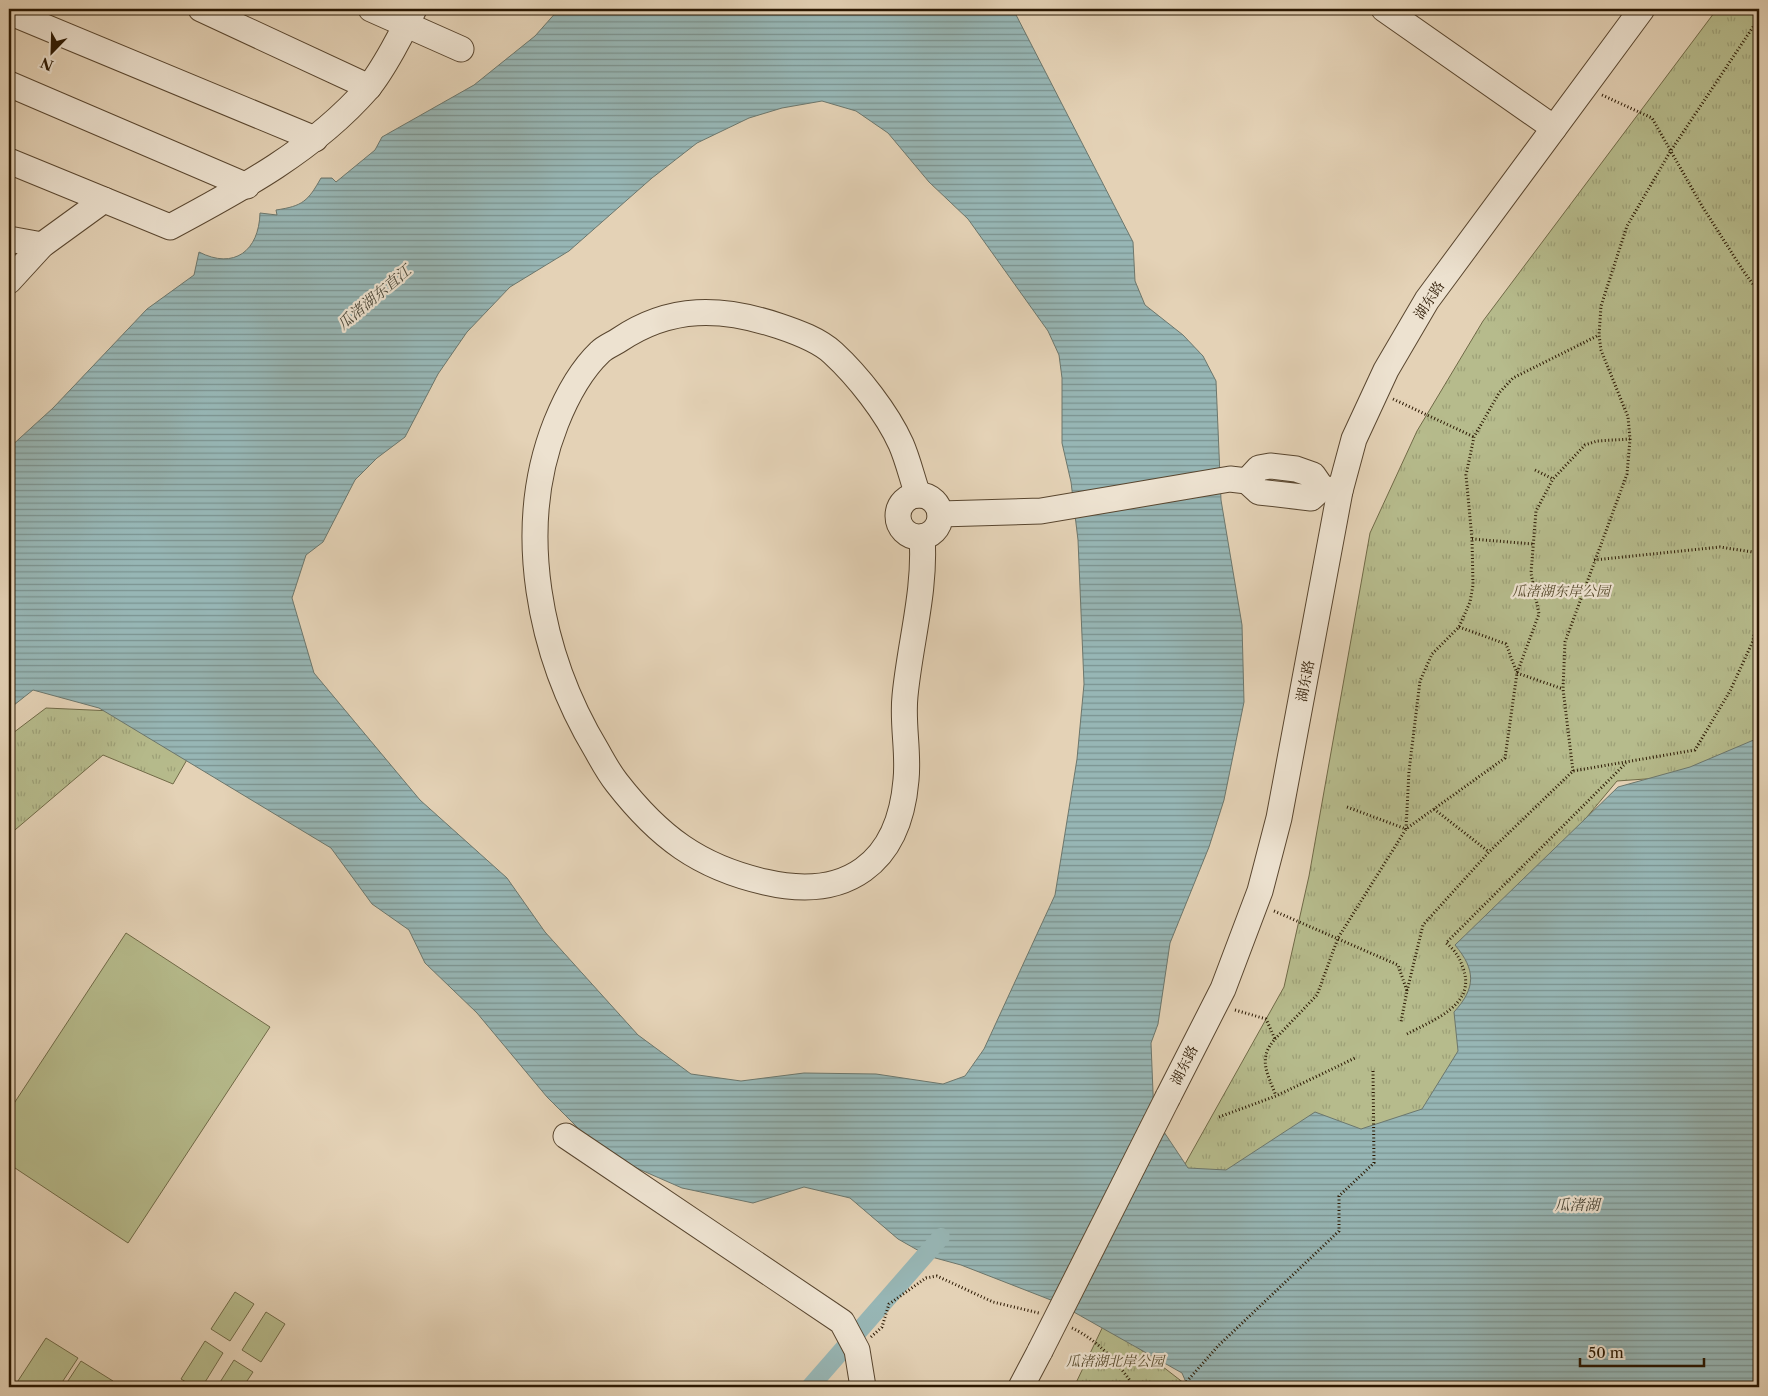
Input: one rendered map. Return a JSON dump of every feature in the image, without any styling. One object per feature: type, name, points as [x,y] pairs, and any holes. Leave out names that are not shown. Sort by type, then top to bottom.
[{"type":"street","points":[[201,9],[369,87]]},
{"type":"street","points":[[371,9],[410,16],[461,50]]},
{"type":"street","points":[[1384,9],[1557,125]]},
{"type":"street","points":[[1405,9],[1557,125]]},
{"type":"street","name":"湖东路","points":[[1021,1387],[1215,1004],[1255,904],[1279,818],[1331,490],[1386,370],[1427,300],[1642,9]]},
{"type":"street","points":[[9,12],[315,139]]},
{"type":"street","points":[[9,160],[170,227],[247,186],[315,139],[369,87],[410,16]]},
{"type":"street","points":[[9,84],[247,186]]},
{"type":"street","points":[[9,281],[42,245],[104,200]]},
{"type":"street","points":[[9,239],[42,245]]},
{"type":"street","points":[[918,495],[900,443],[867,390],[830,350],[797,332],[748,316],[720,312],[676,314],[640,326],[600,352],[568,393],[545,452],[536,514],[535,569],[553,658],[580,723],[616,782],[678,847],[711,866],[776,885],[807,888],[838,884],[855,877],[870,866],[881,852],[897,821],[907,778],[904,700],[922,580],[922,537]]},
{"type":"street","points":[[940,514],[1041,512],[1239,480],[1259,492],[1311,498],[1331,490]]},
{"type":"street","points":[[918,495],[931,499],[936,504],[940,514],[935,531],[922,537],[909,535],[903,531],[897,519],[900,506],[904,500],[918,495]]},
{"type":"street","points":[[566,1136],[842,1322],[856,1350],[863,1387]]},
{"type":"path","points":[[1574,771],[1563,689],[1565,642],[1627,474],[1630,439],[1628,417],[1601,350],[1599,335],[1601,306],[1627,226],[1670,152],[1758,19]]},
{"type":"path","points":[[1584,87],[1652,118],[1670,152],[1744,272],[1759,292]]},
{"type":"path","points":[[1406,829],[1409,771],[1420,682],[1432,654],[1459,627],[1470,602],[1473,584],[1472,539],[1466,475],[1474,437],[1499,393],[1513,378],[1599,335]]},
{"type":"path","points":[[1376,391],[1474,437]]},
{"type":"path","points":[[1276,1096],[1264,1063],[1266,1048],[1317,994],[1338,938],[1406,829],[1505,758],[1517,674],[1539,614],[1531,573],[1536,511],[1553,479],[1585,445],[1597,441],[1630,439]]},
{"type":"path","points":[[1535,470],[1553,479]]},
{"type":"path","points":[[1472,539],[1534,544]]},
{"type":"path","points":[[1594,560],[1720,547],[1759,553]]},
{"type":"path","points":[[1401,1022],[1423,925],[1489,852],[1574,771],[1695,750],[1730,691],[1753,641],[1759,602]]},
{"type":"path","points":[[1459,627],[1506,644],[1517,674]]},
{"type":"path","points":[[1517,674],[1563,689]]},
{"type":"path","points":[[1407,1034],[1451,1010],[1463,997],[1467,984],[1465,973],[1452,948],[1446,944],[1627,762]]},
{"type":"path","points":[[1347,807],[1406,829]]},
{"type":"path","points":[[1434,809],[1489,852]]},
{"type":"path","points":[[1255,904],[1398,965],[1407,991]]},
{"type":"path","points":[[1215,1004],[1266,1019],[1274,1039]]},
{"type":"path","points":[[1218,1117],[1276,1096],[1355,1058]]},
{"type":"path","points":[[1183,1386],[1218,1346],[1340,1231],[1339,1196],[1374,1162],[1373,1070]]},
{"type":"path","points":[[856,1350],[882,1327],[890,1304],[926,1278],[937,1276],[993,1302],[1048,1317]]},
{"type":"path","points":[[1065,1325],[1082,1332],[1114,1361],[1134,1387]]},
{"type":"green space","name":"瓜渚湖东岸公园","points":[[1717,9],[1759,9],[1759,741],[1730,773],[1617,781],[1471,956],[1487,988],[1434,1122],[1230,1186],[1180,1173],[1284,987],[1309,876],[1370,533],[1417,431],[1483,321]]},
{"type":"green space","points":[[46,708],[113,711],[192,751],[173,784],[103,755],[9,835],[9,736]]},
{"type":"green space","points":[[126,933],[270,1027],[128,1243],[9,1164],[9,1111]]},
{"type":"green space","points":[[235,1292],[254,1304],[230,1341],[211,1329]]},
{"type":"green space","points":[[266,1312],[285,1324],[261,1362],[242,1350]]},
{"type":"green space","name":"瓜渚湖北岸公园","points":[[1105,1322],[1189,1387],[1074,1387]]},
{"type":"green space","points":[[46,1338],[78,1358],[59,1387],[14,1387]]},
{"type":"green space","points":[[205,1341],[223,1353],[202,1387],[194,1387],[181,1379]]},
{"type":"green space","points":[[234,1360],[253,1372],[243,1387],[217,1387]]},
{"type":"green space","points":[[81,1361],[113,1381],[109,1387],[64,1387]]},
{"type":"water","points":[[559,9],[1013,9],[1133,242],[1135,281],[1145,305],[1183,335],[1203,356],[1216,381],[1221,500],[1242,625],[1244,702],[1224,800],[1209,847],[1170,943],[1158,1024],[1151,1043],[1154,1117],[1188,1168],[1226,1170],[1315,1112],[1361,1129],[1422,1109],[1458,1051],[1454,1012],[1466,995],[1471,979],[1467,963],[1455,945],[1618,787],[1690,767],[1756,739],[1759,733],[1759,1387],[1188,1387],[1182,1373],[1056,1302],[961,1265],[928,1256],[898,1239],[850,1198],[804,1187],[753,1203],[682,1188],[625,1163],[591,1141],[547,1097],[477,1013],[425,963],[409,930],[372,904],[331,848],[99,708],[33,690],[9,709],[9,448],[53,408],[147,309],[194,275],[199,252],[223,259],[233,258],[242,254],[255,238],[259,226],[260,213],[277,215],[276,210],[299,204],[308,197],[321,178],[332,178],[336,182],[375,150],[382,137],[474,85],[535,36]],"holes":[[[822,101],[856,111],[888,133],[929,182],[968,219],[1048,331],[1059,355],[1062,378],[1062,443],[1071,482],[1078,540],[1084,684],[1077,759],[1055,895],[984,1049],[965,1076],[943,1084],[876,1074],[804,1073],[741,1081],[691,1074],[638,1035],[545,932],[507,878],[420,800],[314,673],[292,598],[306,555],[323,542],[355,480],[377,458],[405,437],[438,374],[467,332],[510,287],[569,251],[652,178],[697,143],[749,118],[782,108]]]},
{"type":"waterway","points":[[810,1387],[941,1237]]},
{"type":"water label","name":"瓜渚湖东直江","points":[[374,297]]},
{"type":"water label","name":"瓜渚湖","points":[[1577,1204]]}]
